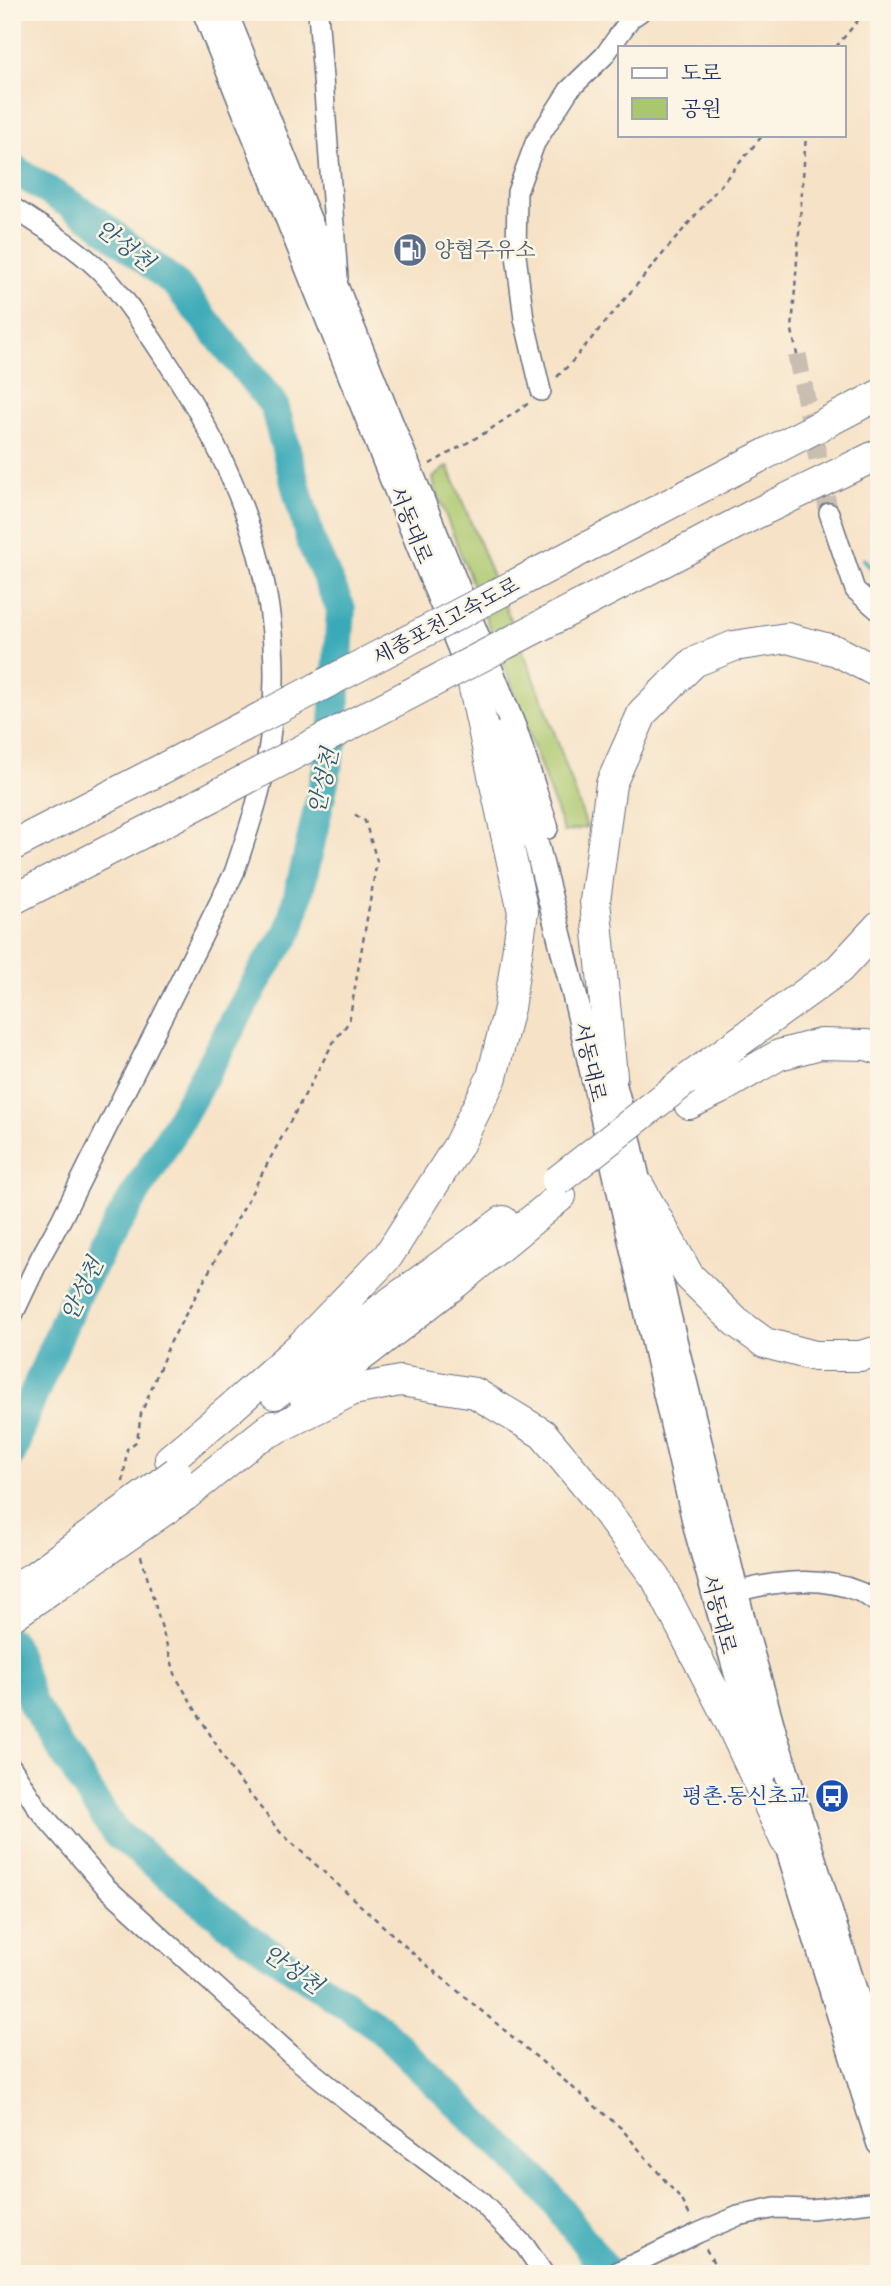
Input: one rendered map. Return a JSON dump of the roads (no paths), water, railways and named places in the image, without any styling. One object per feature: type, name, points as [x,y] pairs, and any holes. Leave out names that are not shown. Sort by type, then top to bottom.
[{"type":"highway","name":"세종포천고속도로","points":[[12,846],[879,395]]},
{"type":"highway","points":[[12,900],[753,515],[879,454]]},
{"type":"highway","points":[[612,1076],[595,901],[611,783],[643,712],[694,662],[734,646],[787,638],[837,651],[879,673]]},
{"type":"highway","points":[[177,1475],[230,1409],[302,1345],[388,1256],[458,1146],[492,1077],[509,1008],[523,912],[472,679]]},
{"type":"highway","points":[[12,1616],[177,1475],[381,1309],[559,1189],[687,1093],[839,970],[879,926]]},
{"type":"highway","points":[[687,1093],[720,1089],[779,1055],[820,1044],[867,1045],[879,1049]]},
{"type":"highway","points":[[639,1186],[689,1276],[736,1322],[765,1343],[816,1356],[860,1356],[879,1351]]},
{"type":"highway","points":[[256,1439],[456,1283],[559,1189]]},
{"type":"highway","points":[[22,1583],[177,1475],[353,1390],[400,1381],[475,1393],[543,1434],[593,1494],[656,1578],[729,1720],[785,1840]]},
{"type":"main road","name":"서동대로","points":[[211,16],[338,289],[514,728],[551,846],[639,1186],[726,1595],[746,1712],[879,2143]]},
{"type":"main road","name":"서동대로","points":[[211,16],[537,846],[578,1009],[697,1532],[726,1595],[775,1736],[879,2068]]},
{"type":"street","points":[[318,12],[338,289]]},
{"type":"street","points":[[541,391],[524,319],[516,255],[517,192],[535,143],[569,90],[604,56],[631,18],[640,12]]},
{"type":"street","points":[[12,207],[63,239],[105,276],[135,314],[208,429],[248,520],[262,566],[274,678],[272,727],[266,765],[254,815],[234,873],[12,1317]]},
{"type":"street","points":[[829,513],[855,590],[879,611]]},
{"type":"street","points":[[726,1595],[766,1584],[822,1582],[860,1592],[879,1604]]},
{"type":"street","points":[[15,1780],[63,1841],[106,1887],[290,2054],[480,2201],[525,2246],[544,2274]]},
{"type":"street","points":[[613,2274],[738,2216],[775,2208],[812,2209],[879,2201]]},
{"type":"waterway","name":"안성천","points":[[12,168],[95,220],[177,285],[274,405],[311,542],[341,609],[333,740],[289,931],[264,968],[174,1130],[80,1286],[26,1412],[12,1453]]},
{"type":"waterway","points":[[864,560],[879,575]]},
{"type":"waterway","name":"안성천","points":[[12,1643],[32,1703],[114,1831],[230,1925],[376,2025],[544,2188],[609,2274]]},
{"type":"tunnel","points":[[797,355],[829,513]]},
{"type":"place","name":"양협주유소","points":[[410,250]]},
{"type":"place","name":"평촌.동신초교","points":[[832,1796]]}]
